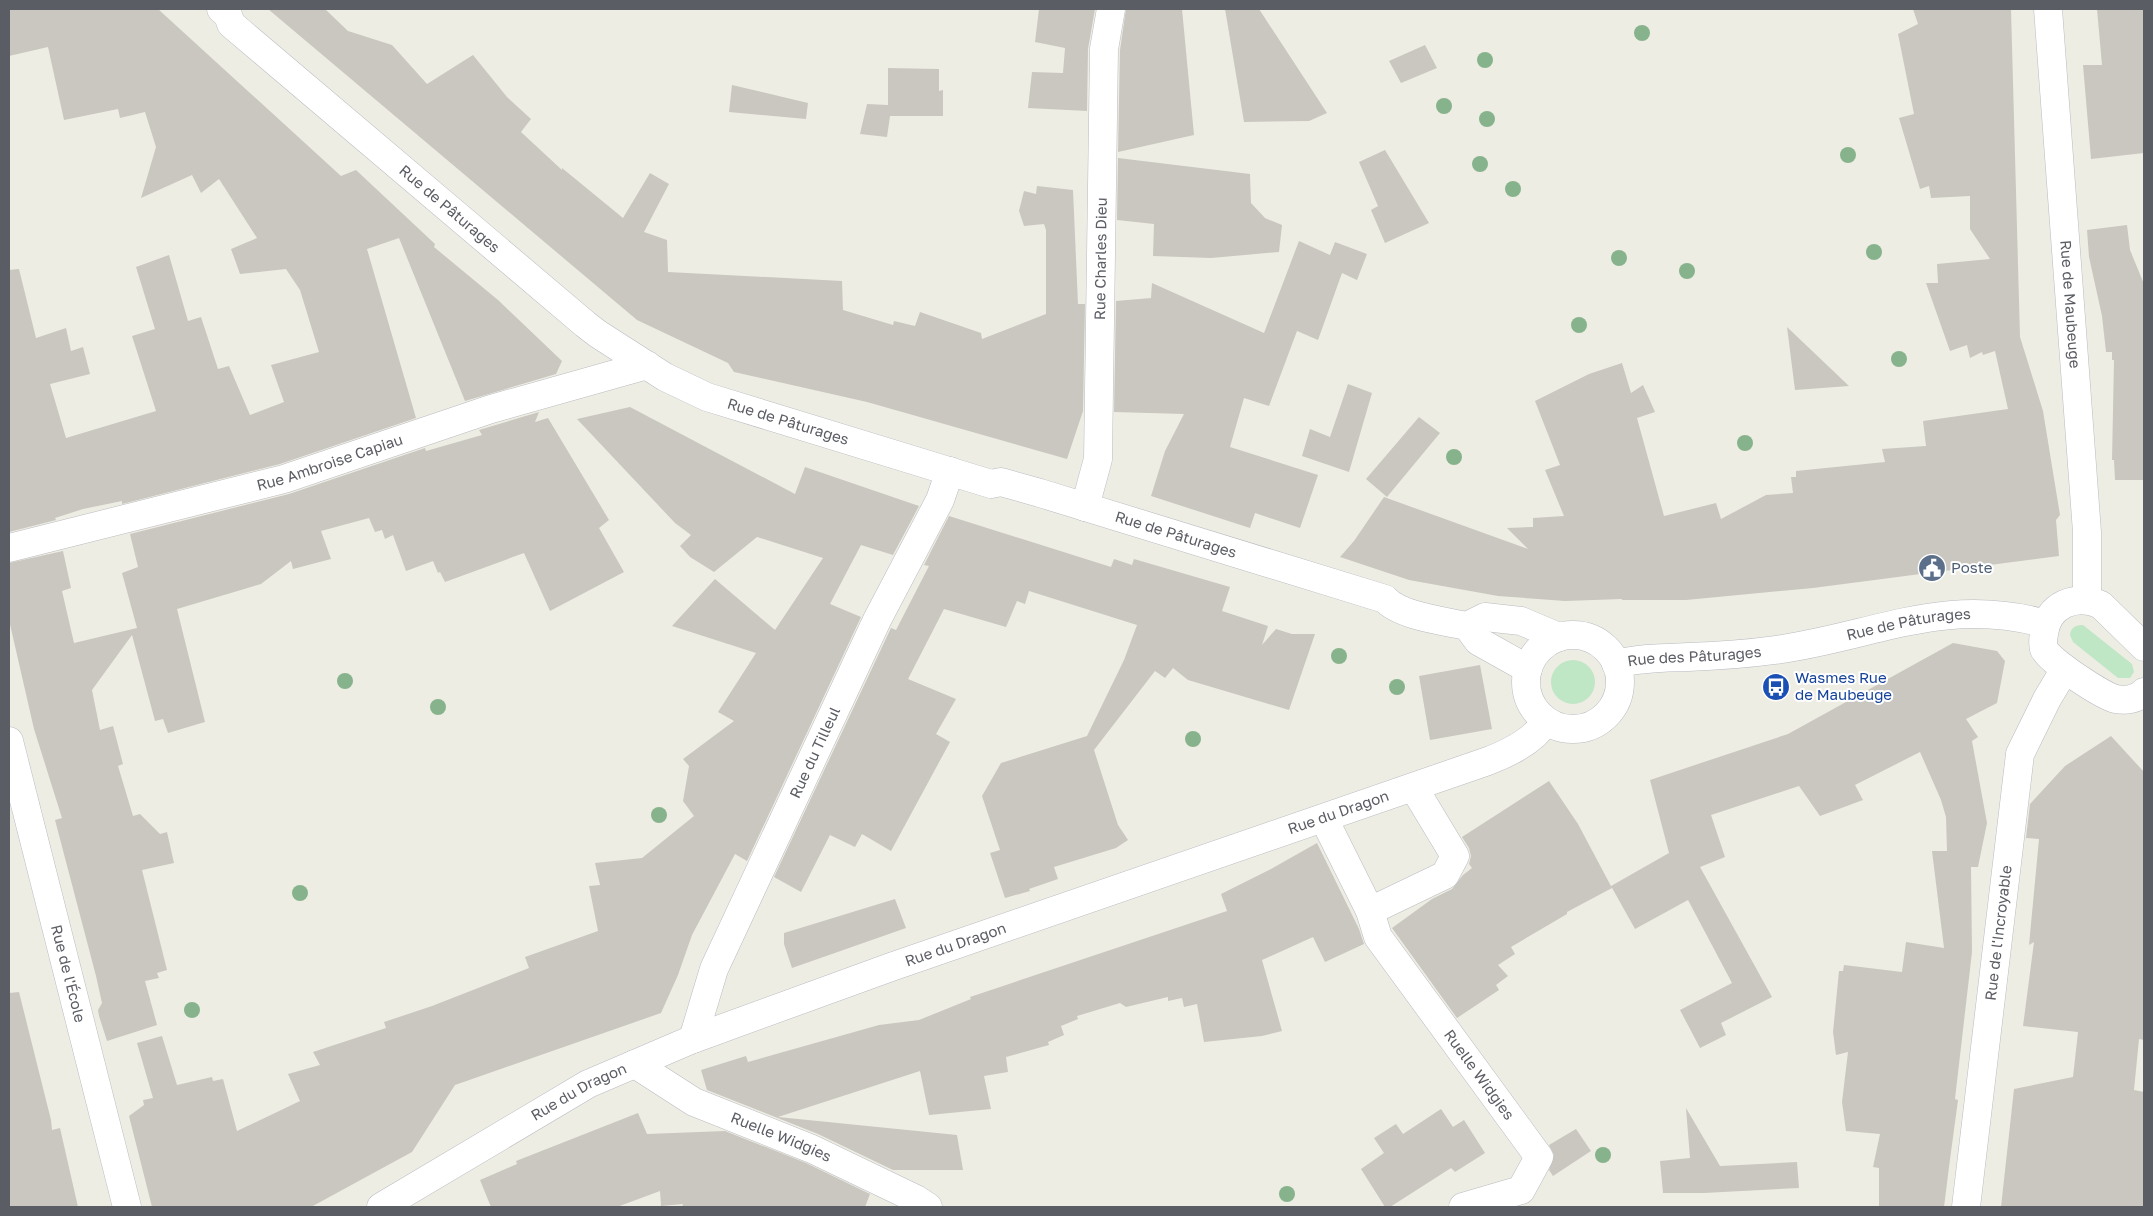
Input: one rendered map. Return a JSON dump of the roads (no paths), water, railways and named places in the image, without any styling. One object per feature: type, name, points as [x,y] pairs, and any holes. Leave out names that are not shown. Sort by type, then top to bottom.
[{"type":"street","name":"Rue de Pâturages","points":[[221,9],[228,15],[231,24],[585,324],[677,383],[716,400],[992,484],[1002,482],[1385,599],[1391,606],[1467,626]]},
{"type":"street","name":"Rue Charles Dieu","points":[[1085,507],[1098,459],[1104,48],[1111,9]]},
{"type":"street","name":"Rue de Maubeuge","points":[[2048,9],[2086,524],[2087,600]]},
{"type":"street","name":"Rue Ambroise Capiau","points":[[9,548],[284,479],[491,410],[647,365]]},
{"type":"street","name":"Rue du Tilleul","points":[[693,1039],[714,969],[877,620],[940,500],[950,471]]},
{"type":"street","points":[[2144,647],[2100,605],[2087,600],[2073,600],[2058,606],[2052,612],[2046,624],[2044,647],[2047,655],[2065,669],[2114,699],[2128,700],[2144,692]]},
{"type":"street","name":"Rue de Pâturages","points":[[1773,650],[1820,642],[1911,620],[1952,614],[2001,614],[2046,624]]},
{"type":"street","points":[[1528,669],[1478,641],[1467,626],[1485,617],[1520,621],[1558,637]]},
{"type":"street","points":[[1572,635],[1590,638],[1606,649],[1616,664],[1620,682],[1618,696],[1612,708],[1603,719],[1587,727],[1573,730],[1559,728],[1546,721],[1534,709],[1528,696],[1526,683],[1531,660],[1539,649],[1558,637],[1572,635]]},
{"type":"street","name":"Rue des Pâturages","points":[[1616,664],[1651,658],[1773,650]]},
{"type":"street","name":"Rue de l'Incroyable","points":[[1966,1207],[2020,754],[2047,699],[2065,669]]},
{"type":"street","name":"Rue du Dragon","points":[[381,1207],[588,1084],[693,1039],[891,968],[1414,788],[1500,756],[1533,737],[1546,721]]},
{"type":"street","name":"Rue de l'École","points":[[9,741],[127,1207]]},
{"type":"street","points":[[1370,911],[1445,875],[1455,856],[1414,788]]},
{"type":"street","name":"Ruelle Widgies","points":[[1324,819],[1370,911],[1378,937],[1539,1157],[1520,1190],[1463,1207]]},
{"type":"street","name":"Ruelle Widgies","points":[[634,1064],[694,1102],[812,1149],[916,1199],[928,1207]]},
{"type":"place","name":"Poste","points":[[1932,568]]},
{"type":"place","name":"Wasmes Rue de Maubeuge","points":[[1776,687]]}]
